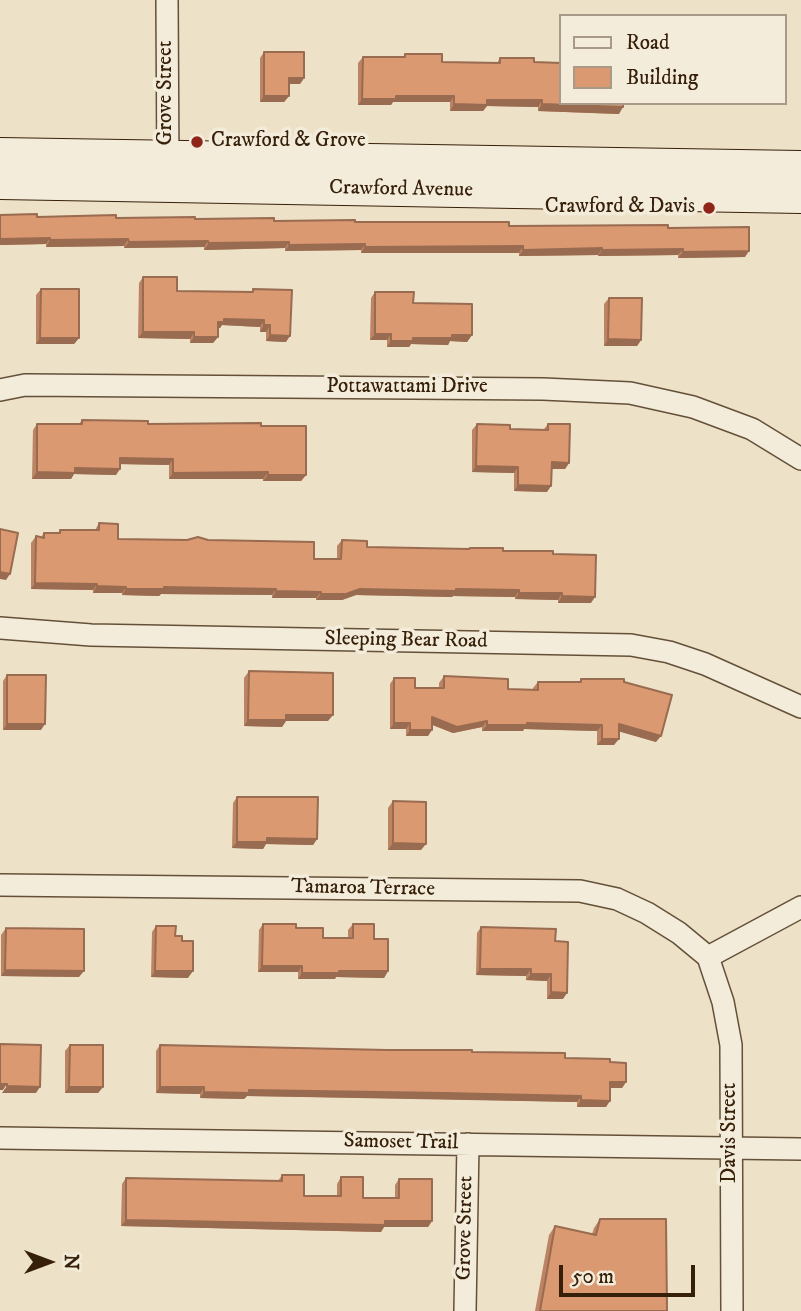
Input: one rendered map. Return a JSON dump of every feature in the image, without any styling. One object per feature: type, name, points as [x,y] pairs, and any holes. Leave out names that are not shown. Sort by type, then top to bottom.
[{"type":"main road","name":"Crawford Avenue","points":[[0,154],[168,171],[715,180],[801,167]]},
{"type":"main road","name":"Crawford Avenue","points":[[0,183],[168,171]]},
{"type":"main road","name":"Crawford Avenue","points":[[715,180],[801,197]]},
{"type":"street","name":"Grove Street","points":[[167,0],[168,171]]},
{"type":"street","name":"Pottawattami Drive","points":[[0,390],[25,385],[543,389],[630,393],[693,407],[752,429],[801,459]]},
{"type":"street","name":"Sleeping Bear Road","points":[[0,628],[91,635],[631,645],[669,652],[705,664],[801,707]]},
{"type":"street","name":"Tamaroa Terrace","points":[[0,885],[580,891],[617,899],[647,913],[679,933],[708,957]]},
{"type":"street","points":[[708,957],[801,907]]},
{"type":"street","name":"Davis Street","points":[[708,957],[723,1002],[731,1045],[732,1311]]},
{"type":"street","name":"Samoset Trail","points":[[0,1138],[801,1149]]},
{"type":"street","name":"Grove Street","points":[[465,1311],[468,1144]]},
{"type":"building","points":[[264,52],[304,52],[304,78],[289,78],[289,96],[264,96]]},
{"type":"building","points":[[405,54],[442,54],[442,62],[500,63],[500,58],[534,58],[534,62],[560,63],[560,105],[542,104],[542,100],[487,100],[487,105],[454,104],[454,96],[362,99],[363,57],[405,57]]},
{"type":"building","points":[[569,105],[623,105],[623,107]]},
{"type":"building","points":[[37,214],[37,217],[116,215],[116,218],[274,218],[274,221],[509,222],[509,226],[749,227],[749,251],[683,252],[683,249],[602,248],[523,250],[523,246],[365,247],[365,244],[289,245],[289,242],[0,239],[0,215]]},
{"type":"building","points":[[143,277],[177,277],[177,291],[292,290],[290,336],[270,335],[270,325],[264,325],[264,320],[224,319],[224,322],[218,322],[218,337],[194,337],[194,332],[143,332]]},
{"type":"building","points":[[41,289],[79,289],[79,338],[40,338]]},
{"type":"building","points":[[375,292],[414,292],[413,303],[472,304],[472,335],[391,341],[391,334],[375,334]]},
{"type":"building","points":[[609,298],[642,298],[641,340],[608,339]]},
{"type":"building","points":[[82,420],[148,421],[148,424],[261,423],[261,426],[306,426],[306,475],[268,475],[268,472],[173,473],[173,459],[120,458],[120,469],[75,468],[75,473],[37,472],[37,424],[82,424]]},
{"type":"building","points":[[477,424],[510,425],[510,429],[548,430],[548,424],[570,424],[569,463],[552,462],[551,486],[518,485],[518,467],[476,466]]},
{"type":"building","points":[[99,523],[118,524],[118,539],[187,540],[198,537],[208,540],[314,542],[314,559],[341,559],[342,540],[367,541],[367,547],[503,548],[503,551],[553,551],[553,554],[596,555],[595,597],[562,596],[562,593],[519,593],[519,590],[360,589],[346,594],[321,594],[276,589],[126,589],[97,584],[35,583],[36,536],[44,538],[44,533],[60,533],[60,530],[99,530]]},
{"type":"building","points":[[0,529],[18,533],[10,574],[0,572]]},
{"type":"building","points":[[249,671],[333,673],[333,715],[286,715],[286,720],[248,720]]},
{"type":"building","points":[[7,675],[46,675],[45,724],[7,724]]},
{"type":"building","points":[[444,676],[508,679],[508,689],[538,690],[538,682],[624,679],[624,682],[672,695],[661,736],[619,724],[619,739],[602,739],[602,725],[487,725],[487,721],[457,727],[432,717],[432,730],[410,730],[410,723],[394,723],[394,678],[415,678],[415,688],[444,688]]},
{"type":"building","points":[[237,797],[318,797],[317,839],[267,838],[267,842],[237,842]]},
{"type":"building","points":[[393,801],[426,802],[426,844],[393,843]]},
{"type":"building","points":[[263,924],[296,924],[296,928],[323,928],[323,938],[353,938],[353,924],[374,924],[374,939],[388,939],[388,971],[302,973],[302,966],[262,966]]},
{"type":"building","points":[[156,926],[176,926],[175,936],[182,936],[182,941],[193,941],[193,971],[155,971]]},
{"type":"building","points":[[481,927],[556,929],[555,941],[568,942],[567,993],[551,992],[551,974],[531,974],[531,969],[480,969]]},
{"type":"building","points":[[6,928],[84,929],[84,971],[5,970]]},
{"type":"building","points":[[0,1044],[41,1045],[40,1087],[0,1084]]},
{"type":"building","points":[[70,1045],[103,1045],[103,1087],[69,1087]]},
{"type":"building","points":[[160,1045],[565,1053],[565,1058],[610,1059],[610,1062],[626,1063],[626,1082],[610,1082],[610,1101],[581,1100],[581,1096],[249,1090],[249,1093],[204,1092],[204,1087],[160,1087]]},
{"type":"building","points":[[282,1175],[304,1175],[304,1196],[341,1196],[341,1177],[363,1177],[363,1198],[399,1198],[399,1179],[432,1179],[432,1221],[385,1221],[385,1225],[126,1220],[126,1178],[282,1181]]},
{"type":"building","points":[[600,1219],[666,1219],[667,1311],[540,1311],[555,1226],[596,1235]]},
{"type":"place","name":"Crawford & Grove","points":[[197,142]]},
{"type":"place","name":"Crawford & Davis","points":[[709,208]]}]
